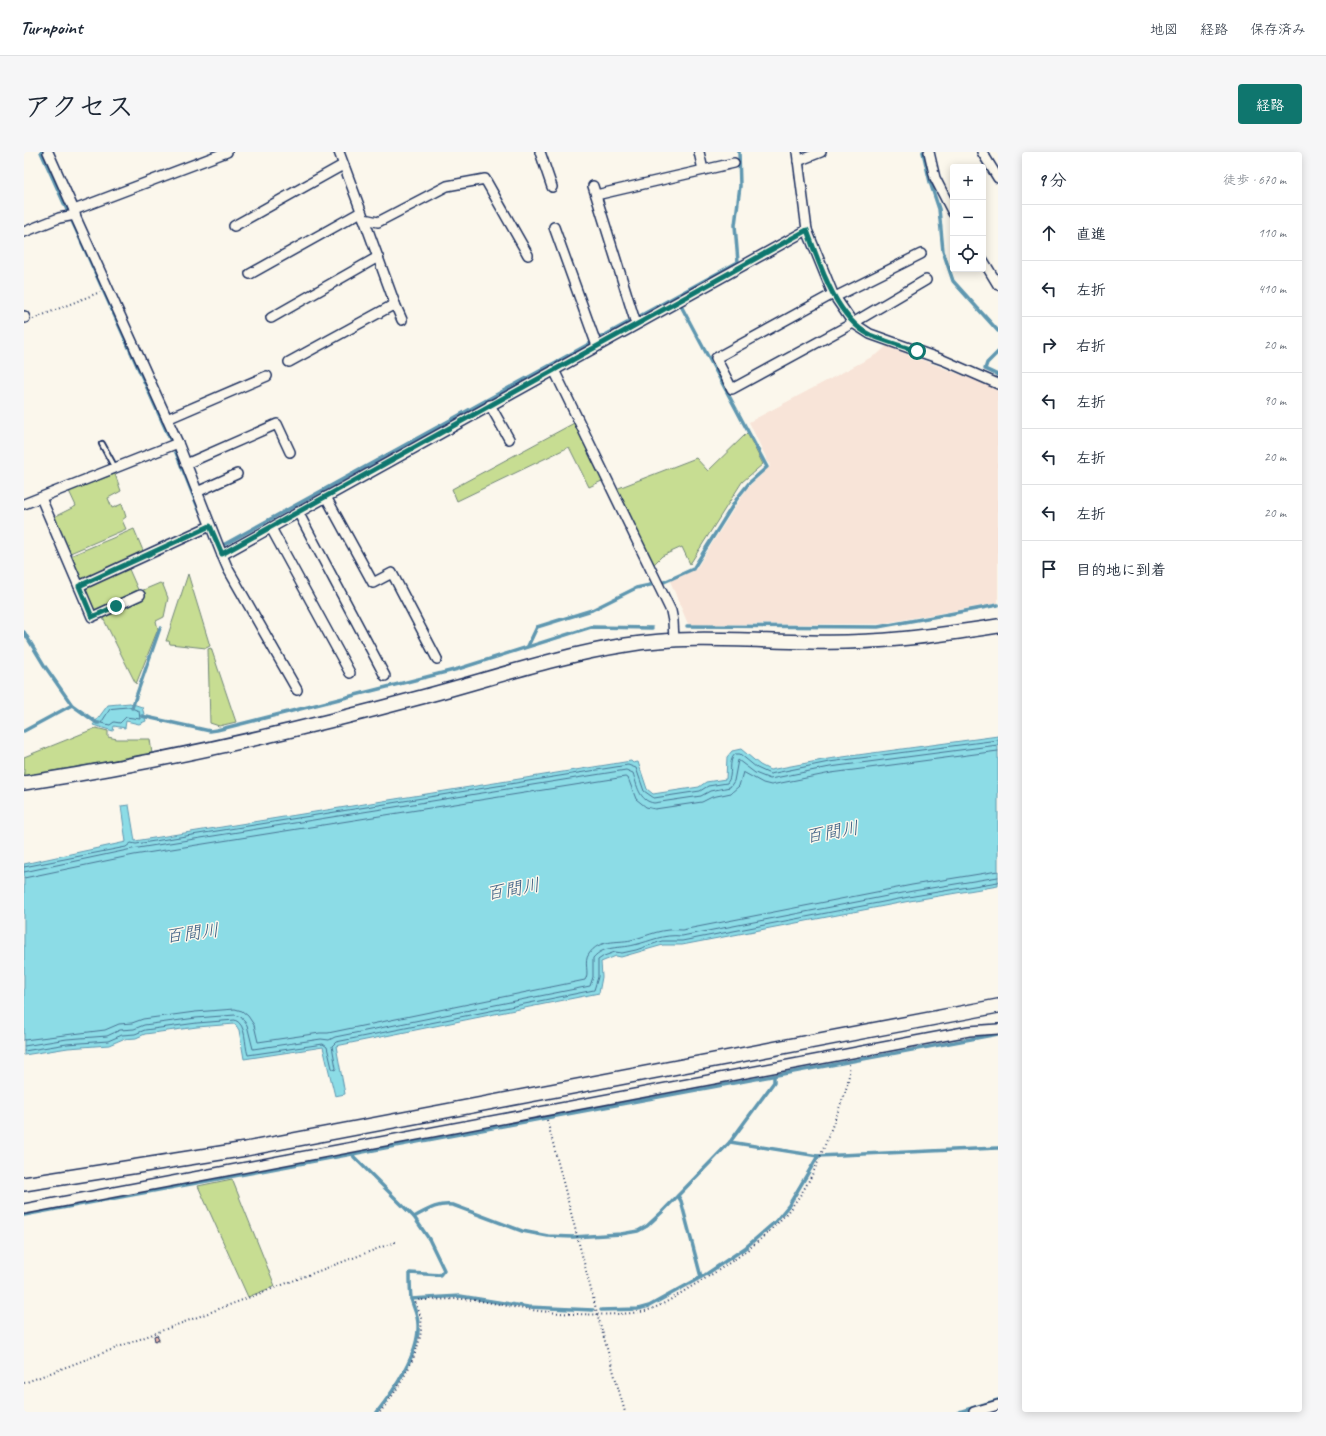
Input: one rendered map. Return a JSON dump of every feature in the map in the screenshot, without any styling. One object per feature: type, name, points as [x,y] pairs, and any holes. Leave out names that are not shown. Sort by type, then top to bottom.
[{"type":"street","points":[[50,152],[72,214],[167,419],[175,445],[186,464],[208,527],[228,569],[297,690]]},
{"type":"street","points":[[24,232],[227,152]]},
{"type":"street","points":[[339,152],[402,320]]},
{"type":"street","points":[[540,152],[552,187]]},
{"type":"street","points":[[699,152],[703,170]]},
{"type":"street","points":[[821,152],[797,156],[807,230],[834,295],[853,323],[870,334],[943,360],[998,384]]},
{"type":"street","points":[[929,152],[935,178],[945,202],[950,209]]},
{"type":"street","points":[[982,152],[998,178]]},
{"type":"street","points":[[635,320],[595,190],[734,163]]},
{"type":"street","points":[[234,226],[343,164]]},
{"type":"street","points":[[362,215],[378,222],[447,186],[486,179],[528,255]]},
{"type":"street","points":[[250,274],[362,215]]},
{"type":"street","points":[[554,227],[595,342]]},
{"type":"street","points":[[222,554],[554,370],[595,342],[807,230]]},
{"type":"street","points":[[921,254],[834,295],[716,358],[732,389],[853,323],[926,280]]},
{"type":"street","points":[[271,318],[378,257]]},
{"type":"street","points":[[986,265],[998,285]]},
{"type":"street","points":[[289,362],[395,304]]},
{"type":"street","points":[[554,370],[658,584],[673,621],[674,640]]},
{"type":"street","points":[[167,419],[267,376]]},
{"type":"street","points":[[490,405],[509,439]]},
{"type":"street","points":[[186,464],[278,424],[290,452]]},
{"type":"street","points":[[24,504],[175,445]]},
{"type":"street","points":[[197,492],[237,474]]},
{"type":"street","points":[[326,497],[373,583],[392,573],[437,659]]},
{"type":"street","points":[[41,498],[92,617],[140,595]]},
{"type":"street","points":[[298,512],[385,676]]},
{"type":"street","points":[[79,586],[208,527]]},
{"type":"street","points":[[271,528],[350,673]]},
{"type":"street","points":[[24,783],[155,761],[241,743],[416,699],[574,656],[630,644],[674,640],[739,640],[812,643],[871,641],[933,636],[998,626]]},
{"type":"street","points":[[24,1184],[246,1149],[995,1010]]},
{"type":"street","points":[[24,1209],[969,1031],[998,1029]]},
{"type":"street","points":[[974,1412],[998,1405]]},
{"type":"lane","points":[[102,444],[115,468]]},
{"type":"path","points":[[25,317],[30,321],[102,291]]},
{"type":"path","points":[[380,1412],[395,1394],[414,1355],[420,1332],[421,1318],[416,1303],[419,1300],[463,1299],[541,1311],[596,1313],[640,1312],[653,1308],[715,1272],[776,1226],[796,1201],[822,1154],[848,1082],[849,1064]]},
{"type":"path","points":[[547,1122],[596,1313],[625,1412]]},
{"type":"path","points":[[24,1383],[395,1242]]},
{"type":"shaded area","points":[[886,346],[998,389],[998,603],[879,624],[688,624],[670,581],[696,569],[747,488],[770,466],[749,422],[879,353]]},
{"type":"green space","points":[[576,422],[604,480],[589,487],[569,447],[457,501],[452,489]]},
{"type":"green space","points":[[747,433],[763,464],[742,482],[690,564],[682,547],[662,556],[652,566],[616,489],[696,458],[708,471]]},
{"type":"green space","points":[[115,474],[121,491],[108,498],[112,508],[122,504],[126,517],[122,520],[126,529],[68,554],[54,517],[76,506],[69,491]]},
{"type":"green space","points":[[134,529],[144,553],[83,581],[80,579],[70,556]]},
{"type":"green space","points":[[128,567],[139,592],[97,611],[94,610],[85,588]]},
{"type":"green space","points":[[188,574],[210,646],[206,648],[170,644],[169,641],[166,641]]},
{"type":"green space","points":[[160,583],[163,585],[168,598],[164,617],[156,621],[158,629],[136,684],[102,616],[143,597],[141,591]]},
{"type":"green space","points":[[211,648],[236,722],[219,726],[210,723],[208,649]]},
{"type":"green space","points":[[96,728],[108,731],[108,737],[117,739],[150,739],[152,754],[24,776],[24,757]]},
{"type":"green space","points":[[232,1179],[275,1286],[248,1297],[198,1186]]},
{"type":"water","points":[[130,703],[142,707],[146,721],[139,724],[126,721],[125,728],[114,726],[113,731],[93,725],[108,705]]},
{"type":"water","name":"百間川","points":[[998,736],[998,886],[915,900],[682,945],[663,945],[621,957],[616,956],[601,962],[602,977],[599,993],[336,1046],[345,1094],[335,1096],[323,1047],[244,1059],[239,1030],[235,1024],[197,1027],[145,1034],[136,1038],[123,1039],[109,1045],[68,1048],[24,1055],[24,864],[126,842],[121,806],[129,805],[135,841],[631,761],[633,763],[638,762],[647,789],[653,794],[699,787],[706,782],[726,779],[727,757],[732,751],[741,749],[760,765],[770,770],[828,759]]},
{"type":"building","points":[[157,1335],[159,1339],[155,1341],[154,1336]]},
{"type":"waterway","points":[[41,152],[175,450],[199,510]]},
{"type":"waterway","points":[[225,544],[738,262],[735,225],[740,186],[739,152]]},
{"type":"waterway","points":[[923,152],[930,182],[939,209],[943,251],[953,281],[998,331]]},
{"type":"waterway","points":[[528,646],[537,627],[592,610],[636,588],[664,582],[693,569],[738,497],[749,483],[767,467],[680,304]]},
{"type":"waterway","points":[[998,352],[987,363],[985,369],[998,375]]},
{"type":"waterway","points":[[687,626],[878,627],[998,605]]},
{"type":"waterway","points":[[142,716],[210,731],[217,730],[458,669],[591,627],[652,628]]},
{"type":"waterway","points":[[132,708],[160,628]]},
{"type":"waterway","points":[[24,632],[44,665],[72,705],[99,723]]},
{"type":"waterway","points":[[24,731],[72,705]]},
{"type":"waterway","points":[[24,1215],[998,1034]]},
{"type":"waterway","points":[[414,1217],[437,1206],[453,1205],[522,1231],[548,1236],[573,1237],[621,1234],[638,1231],[647,1226],[661,1213],[730,1142],[774,1082],[774,1076]]},
{"type":"waterway","points":[[730,1142],[818,1156],[998,1148]]},
{"type":"waterway","points":[[352,1152],[354,1157],[414,1217],[429,1239],[444,1270],[440,1275],[410,1273],[411,1298],[417,1317],[418,1335],[415,1347],[405,1371],[377,1412]]},
{"type":"waterway","points":[[601,1310],[638,1309],[649,1306],[705,1275],[745,1248],[775,1222],[789,1205],[818,1156]]},
{"type":"waterway","points":[[678,1196],[681,1201],[701,1277]]},
{"type":"waterway","points":[[411,1299],[460,1296],[528,1307],[593,1310]]},
{"type":"waterway","points":[[959,1412],[998,1400]]},
{"type":"route","points":[[116,606],[92,617],[79,586],[210,526],[222,554],[807,230],[833,294],[853,323],[870,334],[917,351]]}]
